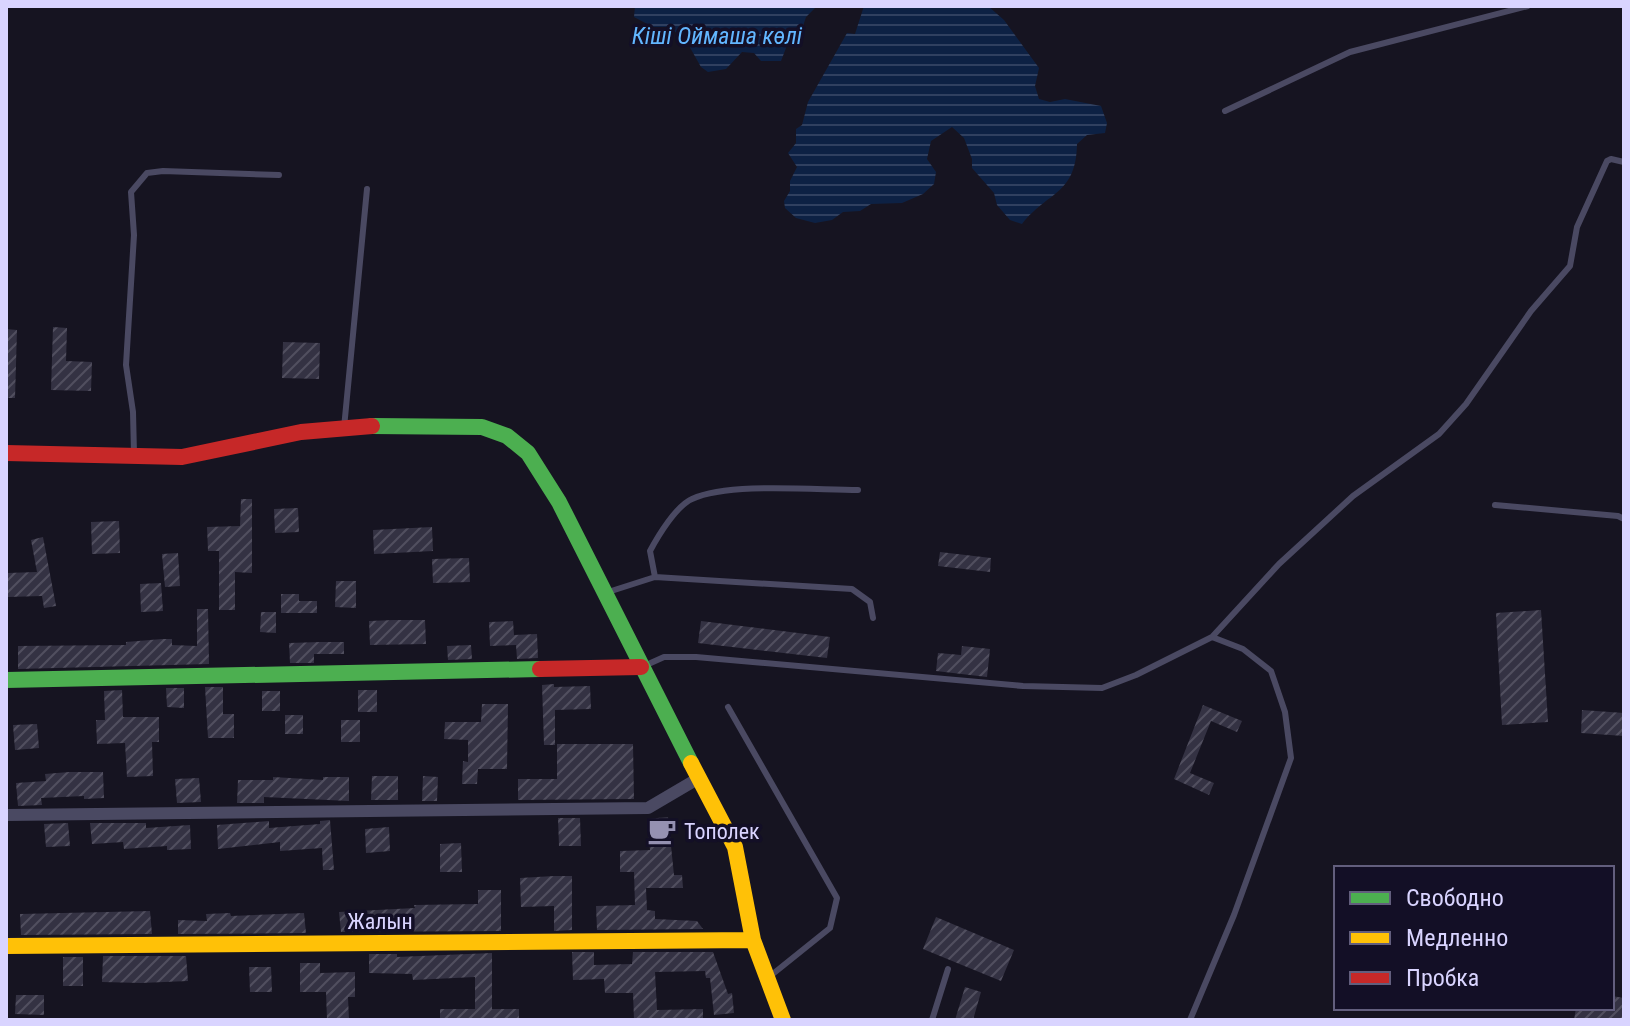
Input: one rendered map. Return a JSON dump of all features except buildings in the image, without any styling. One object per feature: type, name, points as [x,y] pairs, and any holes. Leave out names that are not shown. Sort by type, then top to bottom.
[{"type":"street","points":[[6,453],[182,457],[301,432],[383,425],[482,427],[507,436],[528,453],[559,502],[735,847],[753,940],[783,1020]]},
{"type":"street","points":[[6,680],[641,667]]},
{"type":"street","points":[[6,815],[648,808],[699,778]]},
{"type":"street","name":"Жалын","points":[[6,946],[753,940]]},
{"type":"lane","points":[[1225,111],[1350,52],[1528,6]]},
{"type":"lane","points":[[641,667],[664,657],[696,657],[1023,686],[1102,688],[1136,675],[1212,637],[1279,564],[1353,496],[1439,434],[1466,404],[1531,311],[1570,266],[1577,227],[1607,161],[1624,162]]},
{"type":"lane","points":[[135,458],[133,412],[126,365],[134,235],[131,192],[147,173],[163,171],[279,175]]},
{"type":"lane","points":[[344,428],[367,189]]},
{"type":"lane","points":[[655,577],[650,551],[661,531],[689,499],[722,489],[858,490]]},
{"type":"lane","points":[[1495,505],[1624,519]]},
{"type":"lane","points":[[605,593],[655,577],[852,589],[870,602],[873,618]]},
{"type":"lane","points":[[1190,1020],[1234,915],[1291,758],[1285,712],[1271,671],[1243,649],[1212,637]]},
{"type":"lane","points":[[728,707],[837,898],[830,928],[768,979]]},
{"type":"lane","points":[[932,1020],[948,969]]},
{"type":"water","name":"Кіші Оймаша көлi","points":[[635,6],[817,6],[806,17],[801,32],[788,33],[781,61],[761,61],[754,53],[742,52],[726,69],[708,72],[701,67],[688,44],[670,27],[653,27],[634,17]]},
{"type":"water","points":[[864,6],[988,6],[1004,20],[1039,68],[1035,86],[1039,99],[1050,102],[1065,99],[1101,106],[1107,123],[1105,133],[1087,135],[1077,144],[1072,173],[1066,183],[1022,224],[1010,220],[997,205],[994,193],[972,168],[964,138],[952,127],[931,141],[927,159],[936,172],[934,184],[923,194],[902,203],[871,204],[860,211],[843,212],[832,220],[815,223],[796,218],[785,208],[784,201],[797,167],[788,153],[796,143],[796,129],[802,125],[808,102],[847,33],[855,34]]},
{"type":"traffic: fast","points":[[372,426],[482,427],[507,436],[528,453],[559,502],[691,763]]},
{"type":"traffic: fast","points":[[6,680],[540,669]]},
{"type":"traffic: slow","points":[[691,763],[735,847],[753,940],[783,1020]]},
{"type":"traffic: slow","points":[[6,946],[753,940]]},
{"type":"traffic: jam","points":[[6,453],[182,457],[301,432],[372,426]]},
{"type":"traffic: jam","points":[[540,669],[641,667]]},
{"type":"place","name":"Тополек","points":[[662,831]]}]
